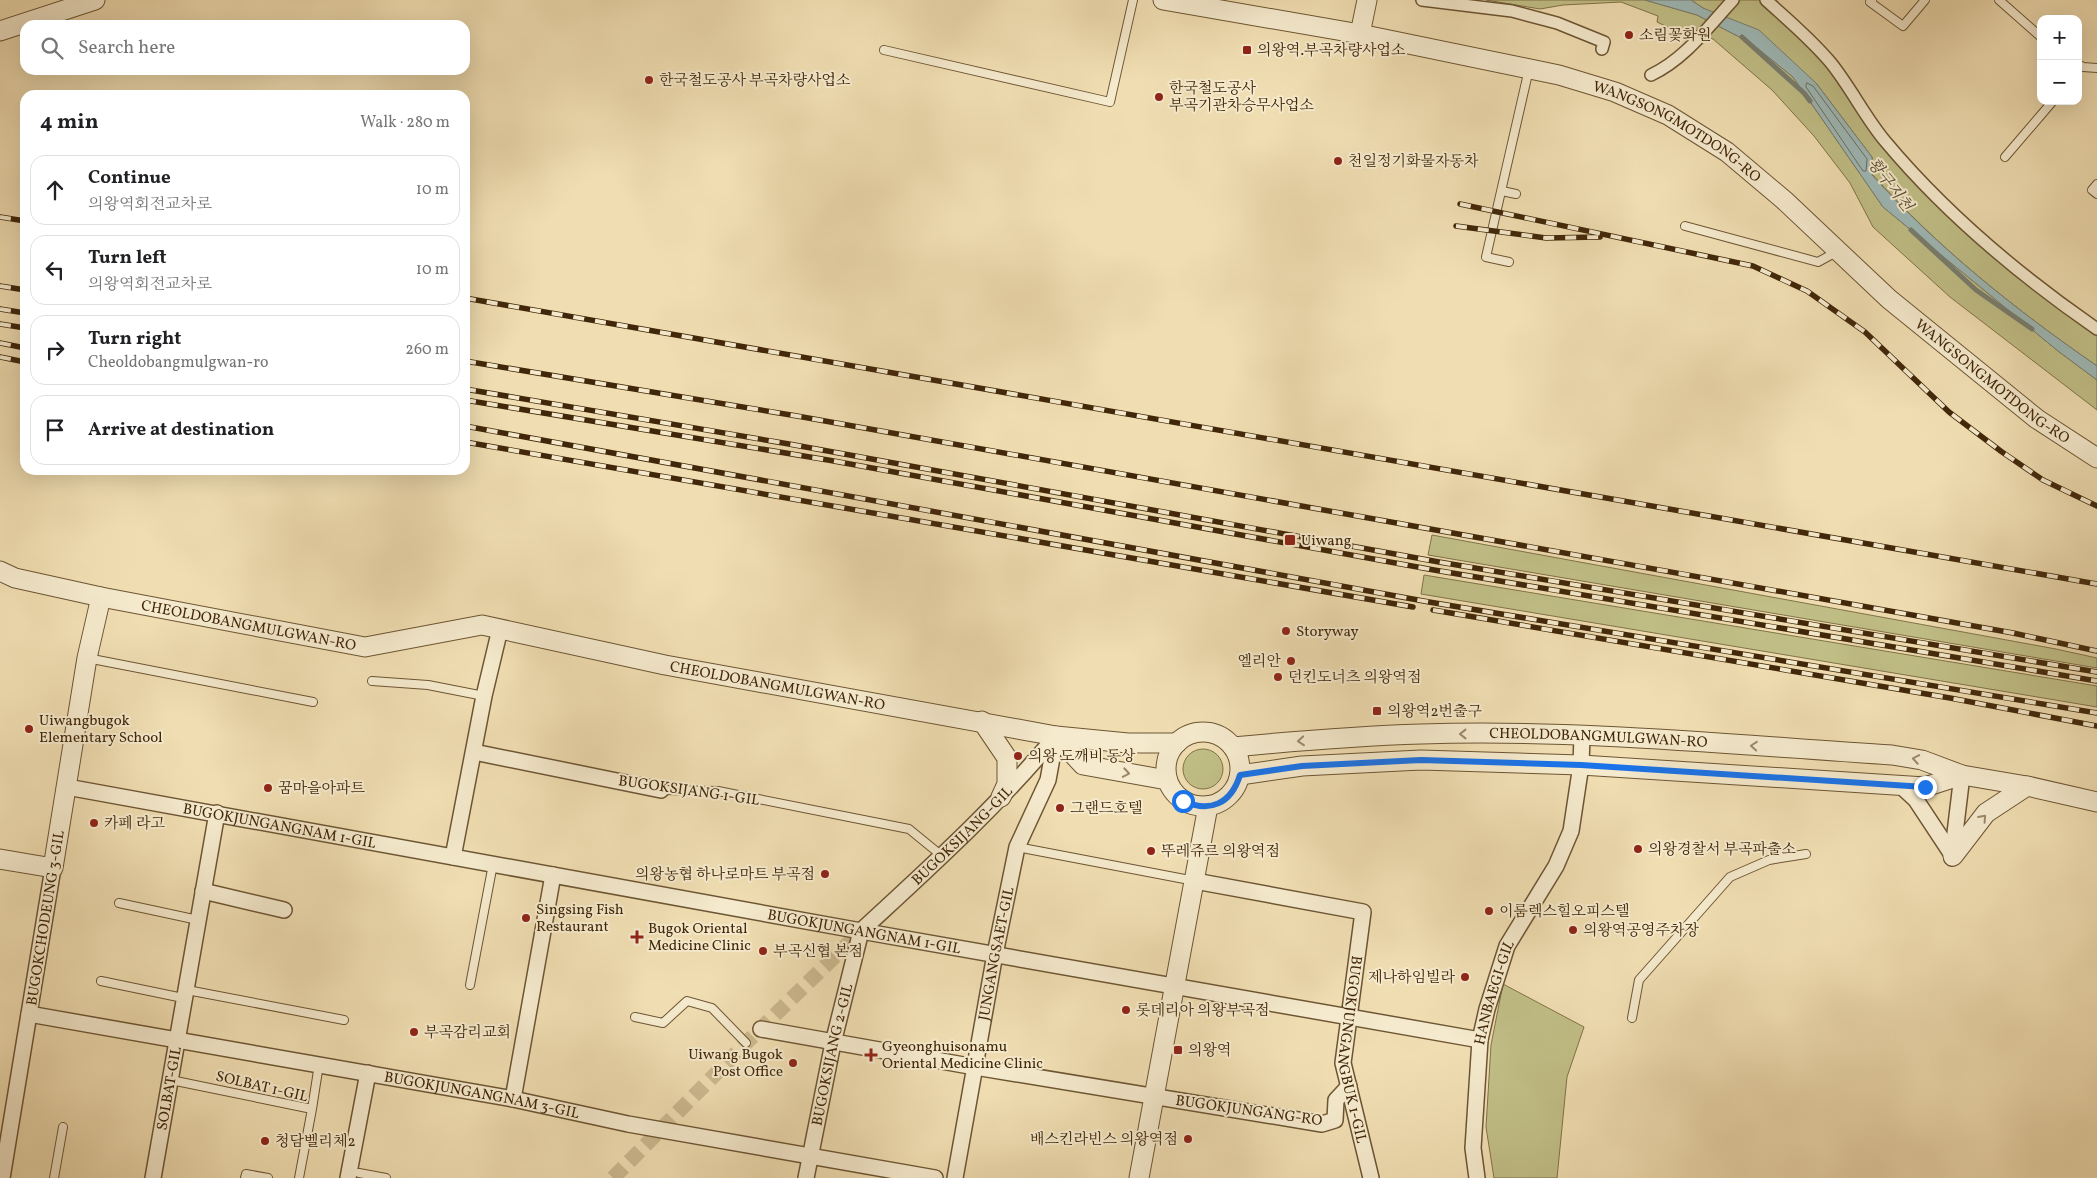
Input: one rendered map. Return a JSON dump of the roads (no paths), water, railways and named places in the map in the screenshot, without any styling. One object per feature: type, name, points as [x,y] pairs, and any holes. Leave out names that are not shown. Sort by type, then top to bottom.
[{"type":"street","points":[[34,20],[95,0]]},
{"type":"street","name":"WANGSONGMOTDONG-RO","points":[[1163,0],[1360,34],[1529,68],[1615,92],[1668,115],[1727,152],[1784,200],[1889,299],[2037,419],[2094,450]]},
{"type":"street","points":[[1360,34],[1367,0]]},
{"type":"street","points":[[1422,0],[1512,11],[1557,23],[1604,42],[1602,49]]},
{"type":"street","points":[[1650,75],[1667,67],[1692,44],[1733,0]]},
{"type":"street","points":[[1766,0],[1800,30],[1831,63],[1885,140],[1955,216],[2056,300],[2097,328]]},
{"type":"street","points":[[0,31],[20,24]]},
{"type":"street","name":"CHEOLDOBANGMULGWAN-RO","points":[[0,571],[15,578],[101,597],[365,647],[482,625],[665,665],[1056,736],[1128,743],[1177,743]]},
{"type":"street","name":"BUGOKCHODEUNG 3-GIL","points":[[2,1178],[6,1116],[29,1014],[88,658],[101,597]]},
{"type":"street","points":[[453,857],[484,696],[500,629]]},
{"type":"street","points":[[982,722],[1007,758],[1007,784],[1001,797]]},
{"type":"street","points":[[1206,732],[1216,734],[1225,739],[1233,747],[1240,764],[1240,775],[1233,792],[1226,799],[1208,806],[1195,806],[1183,801],[1173,792],[1167,780],[1166,767],[1170,754],[1177,743],[1190,735],[1206,732]]},
{"type":"street","name":"CHEOLDOBANGMULGWAN-RO","points":[[1233,747],[1342,738],[1423,734],[1582,736],[1892,755],[1922,760],[1962,775],[2027,786],[2097,802]]},
{"type":"street","points":[[1056,736],[1084,765],[1167,780]]},
{"type":"street","name":"BUGOKSIJANG-GIL","points":[[861,931],[942,856],[1028,770],[1056,736]]},
{"type":"street","name":"JUNGANGSAET-GIL","points":[[955,1178],[995,954],[1017,847],[1048,780],[1056,736]]},
{"type":"street","name":"HANBAEGI-GIL","points":[[1477,1178],[1473,1148],[1480,1040],[1487,1009],[1507,946],[1556,866],[1571,831],[1581,765],[1582,736]]},
{"type":"street","name":"BUGOKSIJANG 1-GIL","points":[[474,752],[661,790]]},
{"type":"street","name":"CHEOLDOBANGMULGWAN-RO","points":[[1240,775],[1302,766],[1348,762],[1421,760],[1581,765],[1925,787],[1962,775]]},
{"type":"street","points":[[1952,857],[1962,775]]},
{"type":"street","name":"BUGOKJUNGANGNAM 1-GIL","points":[[66,786],[861,931],[1480,1040]]},
{"type":"street","points":[[1900,786],[1916,800],[1952,857]]},
{"type":"street","points":[[1952,857],[1986,813],[2027,786]]},
{"type":"street","name":"BUGOKJUNGANG-RO","points":[[1140,1178],[1208,806]]},
{"type":"street","name":"SOLBAT-GIL","points":[[153,1178],[217,813]]},
{"type":"street","points":[[0,859],[53,868]]},
{"type":"street","points":[[513,1099],[553,875]]},
{"type":"street","name":"BUGOKJUNGANGBUK 1-GIL","points":[[1194,881],[1363,912],[1343,1063],[1371,1178]]},
{"type":"street","points":[[203,892],[284,910]]},
{"type":"street","name":"BUGOKSIJANG 2-GIL","points":[[806,1178],[833,1043],[861,931]]},
{"type":"street","name":"BUGOKJUNGANGNAM 3-GIL","points":[[29,1014],[513,1099],[628,1124],[935,1178]]},
{"type":"street","points":[[762,1029],[975,1068],[1154,1096]]},
{"type":"street","points":[[354,1176],[368,1073]]},
{"type":"street","name":"BUGOKJUNGANG-RO","points":[[1154,1096],[1322,1124],[1335,1120],[1336,1100],[1349,1086]]},
{"type":"lane","points":[[884,50],[1110,102],[1133,0]]},
{"type":"lane","points":[[1872,0],[1870,2],[1903,26],[1925,0]]},
{"type":"lane","points":[[1998,0],[2037,34]]},
{"type":"lane","points":[[1509,262],[1486,257],[1529,68]]},
{"type":"lane","points":[[2082,68],[2097,68]]},
{"type":"lane","points":[[2005,158],[2050,105]]},
{"type":"lane","points":[[2097,184],[2092,190],[2097,194]]},
{"type":"lane","points":[[1502,190],[1516,194]]},
{"type":"lane","points":[[1685,226],[1818,262],[1838,251]]},
{"type":"lane","points":[[88,658],[313,702]]},
{"type":"lane","points":[[372,681],[428,685],[484,696]]},
{"type":"lane","name":"BUGOKSIJANG 1-GIL","points":[[661,790],[718,791],[909,829],[942,856]]},
{"type":"lane","points":[[1017,847],[1194,881]]},
{"type":"lane","points":[[1632,1018],[1639,980],[1730,876],[1769,860],[1806,854]]},
{"type":"lane","points":[[470,985],[493,864]]},
{"type":"lane","points":[[119,902],[198,920]]},
{"type":"lane","points":[[101,981],[344,1020]]},
{"type":"lane","points":[[635,1017],[663,1023],[687,1001],[712,1008],[746,1043]]},
{"type":"lane","points":[[312,1109],[318,1064]]},
{"type":"lane","name":"SOLBAT 1-GIL","points":[[170,1080],[312,1109],[299,1178]]},
{"type":"lane","points":[[54,1178],[63,1127]]},
{"type":"lane","points":[[244,1178],[246,1174],[268,1178]]},
{"type":"lane","points":[[354,1176],[386,1178]]},
{"type":"water","name":"황구지천","points":[[1645,0],[1691,0],[1703,8],[1759,30],[1816,83],[1872,157],[1872,175],[1897,202],[1979,277],[2037,323],[2097,366],[2097,380],[2058,351],[1883,207],[1793,77],[1751,43],[1697,15]]},
{"type":"waterway","name":"황구지천","points":[[1742,37],[1804,93],[1810,101]]},
{"type":"waterway","name":"황구지천","points":[[1911,230],[1976,290],[2032,329]]},
{"type":"tunnel","points":[[613,1178],[746,1043],[861,931]]},
{"type":"railway","points":[[1460,204],[1753,266],[1807,291],[1865,332],[1949,412],[2002,452],[2043,480],[2097,506]]},
{"type":"railway","points":[[0,217],[20,220]]},
{"type":"railway","points":[[1456,226],[1546,238],[1600,237]]},
{"type":"railway","points":[[0,286],[20,289]]},
{"type":"railway","points":[[470,299],[2097,584]]},
{"type":"railway","points":[[0,309],[20,312]]},
{"type":"railway","points":[[0,324],[20,327]]},
{"type":"railway","points":[[0,343],[20,347]]},
{"type":"railway","points":[[0,357],[20,361]]},
{"type":"railway","points":[[470,362],[797,416],[2013,633],[2097,651]]},
{"type":"railway","points":[[470,390],[789,444],[1439,562],[2097,672]]},
{"type":"railway","points":[[470,401],[828,460],[1434,570],[2097,681]]},
{"type":"railway","points":[[470,427],[1429,602],[2097,713]]},
{"type":"railway","points":[[470,443],[1413,607]]},
{"type":"railway","points":[[1433,610],[1950,698],[2097,726]]},
{"type":"place","name":"소림꽃화원","points":[[1629,35]]},
{"type":"place","name":"의왕역.부곡차량사업소","points":[[1247,50]]},
{"type":"place","name":"한국철도공사 부곡차량사업소","points":[[649,80]]},
{"type":"place","name":"한국철도공사 부곡기관차승무사업소","points":[[1159,97]]},
{"type":"place","name":"천일정기화물자동차","points":[[1338,161]]},
{"type":"place","name":"Uiwang","points":[[1290,540]]},
{"type":"place","name":"Storyway","points":[[1286,631]]},
{"type":"place","name":"엘리안","points":[[1291,661]]},
{"type":"place","name":"던킨도너츠 의왕역점","points":[[1278,677]]},
{"type":"place","name":"의왕역2번출구","points":[[1377,711]]},
{"type":"place","name":"Uiwangbugok Elementary School","points":[[29,729]]},
{"type":"place","name":"의왕 도깨비 동상","points":[[1018,756]]},
{"type":"place","name":"꿈마을아파트","points":[[268,788]]},
{"type":"place","name":"그랜드호텔","points":[[1060,808]]},
{"type":"place","name":"카페 라고","points":[[94,823]]},
{"type":"place","name":"의왕경찰서 부곡파출소","points":[[1638,849]]},
{"type":"place","name":"뚜레쥬르 의왕역점","points":[[1151,851]]},
{"type":"place","name":"의왕농협 하나로마트 부곡점","points":[[825,874]]},
{"type":"place","name":"이룸렉스힐오피스텔","points":[[1489,911]]},
{"type":"place","name":"Singsing Fish Restaurant","points":[[526,918]]},
{"type":"place","name":"의왕역공영주차장","points":[[1573,930]]},
{"type":"place","name":"Bugok Oriental Medicine Clinic","points":[[637,937]]},
{"type":"place","name":"부곡신협 본점","points":[[763,951]]},
{"type":"place","name":"제나하임빌라","points":[[1465,977]]},
{"type":"place","name":"롯데리아 의왕부곡점","points":[[1126,1010]]},
{"type":"place","name":"부곡감리교회","points":[[414,1032]]},
{"type":"place","name":"의왕역","points":[[1178,1050]]},
{"type":"place","name":"Gyeonghuisonamu Oriental Medicine Clinic","points":[[871,1055]]},
{"type":"place","name":"Uiwang Bugok Post Office","points":[[793,1063]]},
{"type":"place","name":"배스킨라빈스 의왕역점","points":[[1188,1139]]},
{"type":"place","name":"청담벨리체2","points":[[265,1141]]}]
